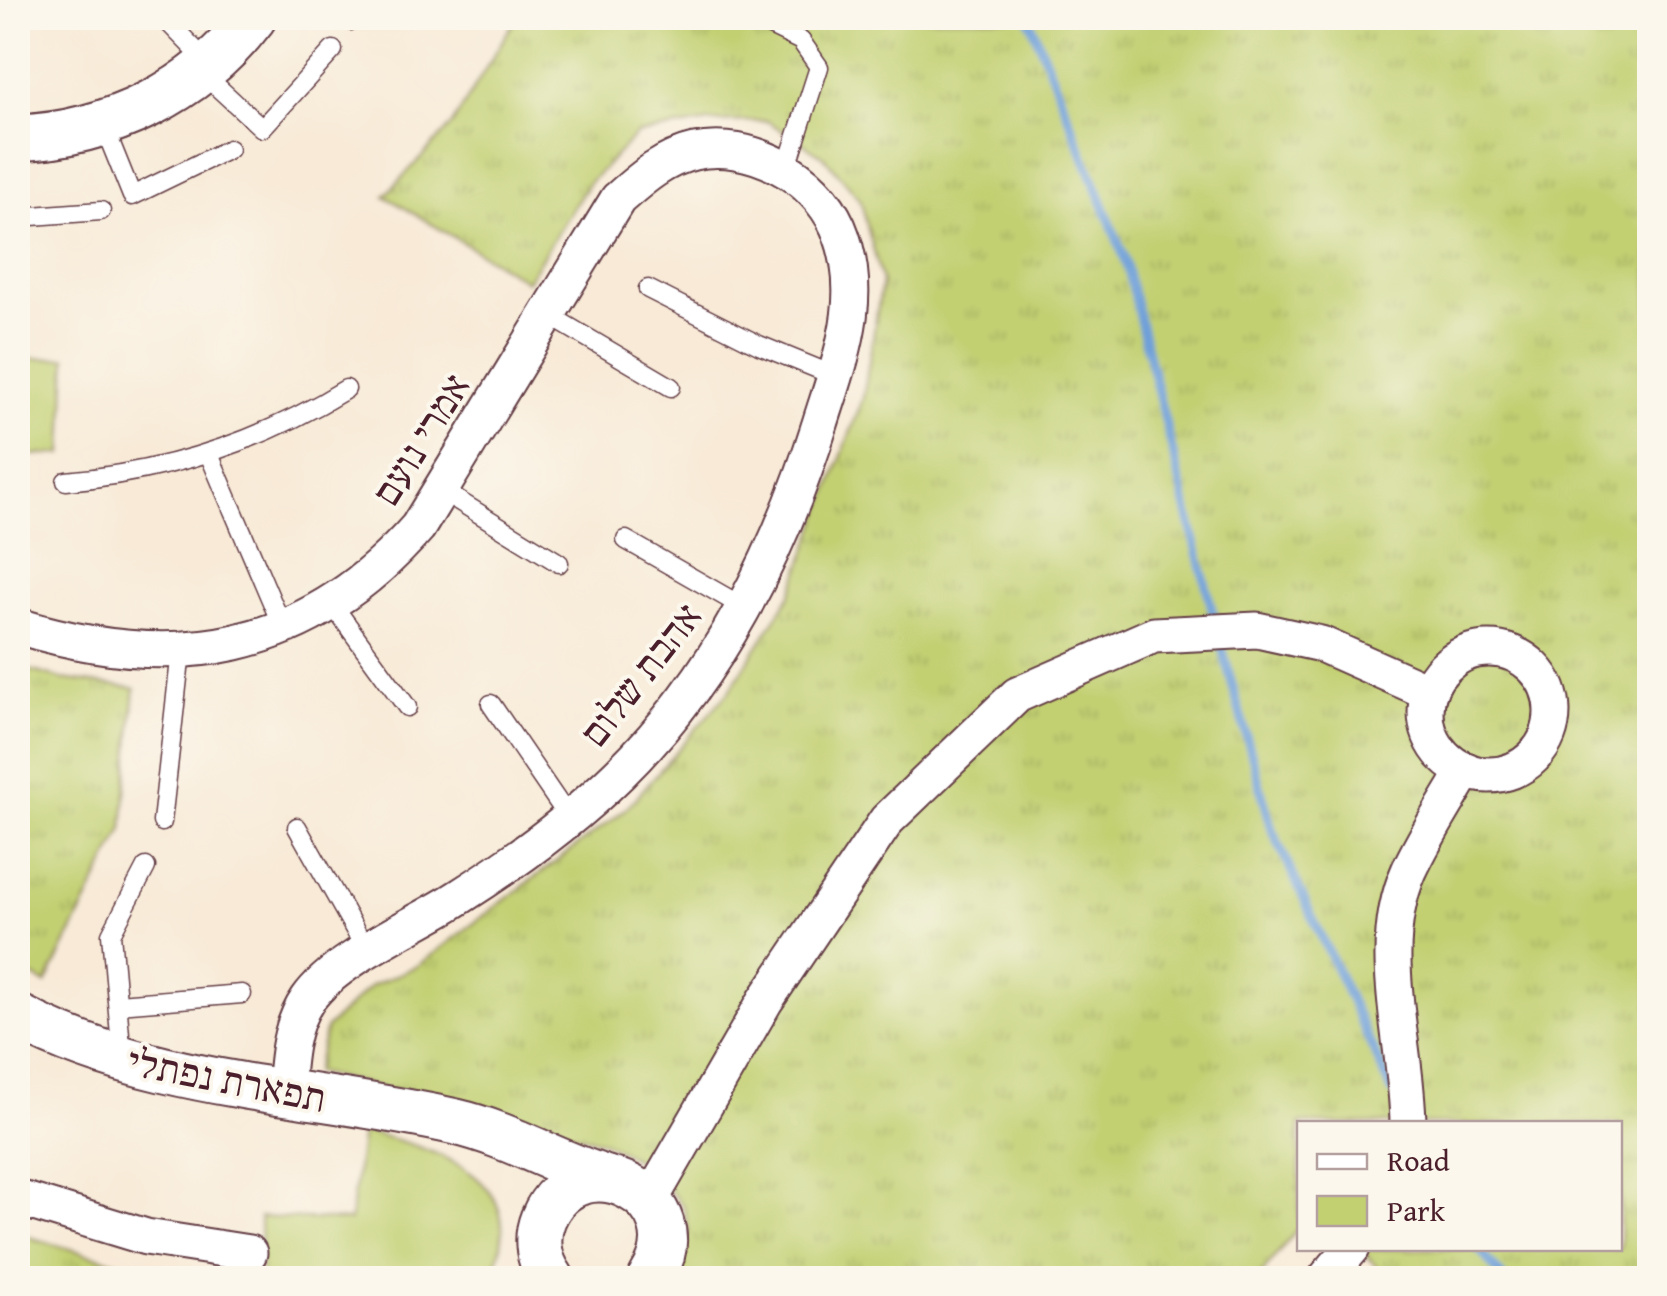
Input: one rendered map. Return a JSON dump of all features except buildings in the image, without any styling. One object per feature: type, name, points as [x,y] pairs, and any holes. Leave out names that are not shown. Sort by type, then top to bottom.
[{"type":"street","points":[[18,138],[102,124],[172,92],[204,68],[253,18]]},
{"type":"street","name":"אמרי נועם","points":[[18,626],[81,644],[130,651],[181,651],[226,646],[283,628],[332,604],[388,562],[441,490],[618,199],[655,168],[695,152],[735,151],[796,177]]},
{"type":"street","name":"אהבת שלום","points":[[285,1093],[292,1036],[300,1011],[329,977],[462,896],[570,818],[665,724],[745,608],[779,539],[835,376],[854,296],[849,253],[832,215],[796,177]]},
{"type":"street","points":[[651,1278],[664,1246],[662,1228],[649,1202],[764,1002],[887,820],[1017,696],[1154,635],[1257,630],[1321,644],[1429,692]]},
{"type":"street","points":[[1472,651],[1512,653],[1530,664],[1544,680],[1551,700],[1552,721],[1532,758],[1494,775],[1466,770],[1439,751],[1429,733],[1429,692],[1446,667],[1472,651]]},
{"type":"street","points":[[1408,1121],[1394,973],[1397,920],[1408,873],[1466,770]]},
{"type":"street","name":"תפארת נפתלי","points":[[18,1017],[122,1060],[444,1120],[625,1184],[649,1202]]},
{"type":"street","name":"תפארת נפתלי","points":[[444,1120],[480,1138],[515,1170],[529,1194],[540,1259]]},
{"type":"street","points":[[540,1259],[548,1209],[578,1183],[607,1179]]},
{"type":"street","points":[[18,1198],[146,1237],[249,1252]]},
{"type":"street","points":[[1326,1278],[1349,1251]]},
{"type":"lane","points":[[164,18],[204,68],[262,128],[333,50]]},
{"type":"lane","points":[[344,18],[353,18]]},
{"type":"lane","points":[[754,18],[801,41],[819,67],[796,177]]},
{"type":"lane","points":[[102,124],[132,196],[229,149]]},
{"type":"lane","points":[[18,217],[101,210]]},
{"type":"lane","points":[[648,289],[759,345],[835,376]]},
{"type":"lane","points":[[546,314],[671,387]]},
{"type":"lane","points":[[66,481],[128,474],[209,454],[270,431],[346,389]]},
{"type":"lane","points":[[209,454],[283,628]]},
{"type":"lane","points":[[441,490],[559,564]]},
{"type":"lane","points":[[626,540],[745,608]]},
{"type":"lane","points":[[332,604],[408,707]]},
{"type":"lane","points":[[162,822],[181,651]]},
{"type":"lane","points":[[491,704],[570,818]]},
{"type":"lane","points":[[297,827],[368,953]]},
{"type":"lane","points":[[122,1060],[112,934],[146,867]]},
{"type":"lane","points":[[118,1004],[242,994]]},
{"type":"green space","points":[[516,18],[1649,18],[1649,1278],[1386,1278],[1363,1251],[1622,1251],[1622,1121],[1297,1121],[1297,1229],[1258,1278],[675,1278],[689,1232],[683,1206],[648,1166],[602,1141],[315,1072],[326,1028],[371,986],[417,966],[626,809],[730,690],[791,594],[863,398],[882,282],[860,199],[824,157],[767,121],[710,122],[637,134],[588,184],[527,281],[385,196],[452,125]]},
{"type":"green space","points":[[67,358],[63,454],[18,455],[18,359]]},
{"type":"green space","points":[[18,667],[62,679],[135,688],[123,829],[46,984],[18,968]]},
{"type":"green space","points":[[362,1131],[448,1159],[472,1174],[490,1192],[501,1215],[501,1244],[490,1278],[261,1278],[260,1217],[350,1221]]},
{"type":"green space","points":[[18,1234],[123,1264],[208,1278],[18,1278]]},
{"type":"waterway","points":[[1029,18],[1124,257],[1216,625]]},
{"type":"waterway","points":[[1220,640],[1272,829],[1392,1091]]},
{"type":"waterway","points":[[1480,1251],[1503,1278]]}]
